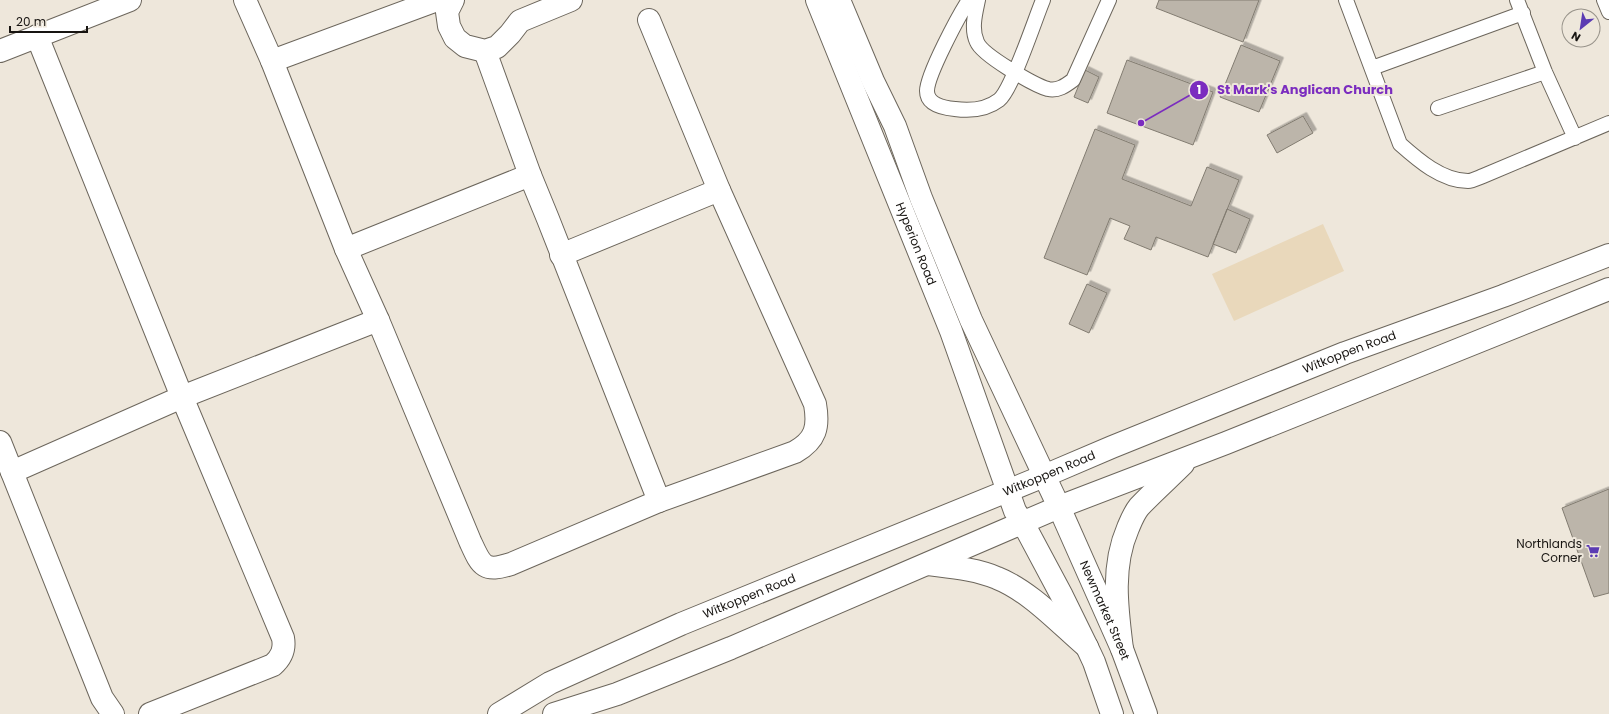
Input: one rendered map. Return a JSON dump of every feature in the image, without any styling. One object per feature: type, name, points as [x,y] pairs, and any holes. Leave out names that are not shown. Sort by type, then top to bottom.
[{"type":"street","points":[[0,51],[130,0]]},
{"type":"street","points":[[245,0],[272,61],[346,249],[378,320],[477,557],[488,568],[494,569],[511,564],[659,501],[795,452],[804,447],[815,432],[818,421],[815,404],[719,190],[649,20]]},
{"type":"street","points":[[272,61],[437,0]]},
{"type":"street","points":[[453,0],[447,12],[449,26],[455,38],[465,46],[485,51],[497,47],[520,21],[571,0]]},
{"type":"street","name":"Hyperion Road","points":[[817,0],[951,331],[1007,490],[1015,511],[1023,523]]},
{"type":"street","name":"Hyperion Road","points":[[839,0],[873,81],[895,126],[921,198],[971,320],[1059,507]]},
{"type":"street","points":[[37,36],[182,397],[283,638],[283,651],[278,661],[267,668],[150,714]]},
{"type":"street","points":[[485,51],[561,255],[659,501]]},
{"type":"street","points":[[346,249],[530,174]]},
{"type":"street","points":[[561,255],[719,190]]},
{"type":"street","name":"Witkoppen Road","points":[[499,714],[550,684],[680,624],[1345,353],[1503,296],[1609,255]]},
{"type":"street","points":[[554,714],[624,691],[731,648],[1059,507],[1190,457],[1609,289]]},
{"type":"street","points":[[12,472],[182,397],[378,320]]},
{"type":"street","points":[[0,442],[102,698],[113,714]]},
{"type":"street","points":[[1122,649],[1117,604],[1117,571],[1121,543],[1138,508],[1190,457]]},
{"type":"street","name":"Newmarket Street","points":[[1059,507],[1122,649],[1146,714]]},
{"type":"street","points":[[1023,523],[1062,596],[1094,662],[1112,714]]},
{"type":"street","points":[[928,564],[974,572],[997,578],[1026,595],[1087,647]]},
{"type":"lane","points":[[969,0],[960,13],[930,76],[927,91],[930,100],[936,105],[969,111],[986,107],[999,100],[1007,90],[1043,0]]},
{"type":"lane","points":[[978,0],[974,31],[977,44],[985,52],[1015,72],[1048,89],[1062,88],[1073,80],[1109,0]]},
{"type":"lane","points":[[1346,0],[1400,144],[1416,158],[1451,178],[1469,181],[1576,138],[1609,123]]},
{"type":"lane","points":[[1517,0],[1545,72],[1576,138]]},
{"type":"lane","points":[[1604,0],[1609,12]]},
{"type":"lane","points":[[1372,68],[1523,13]]},
{"type":"lane","points":[[1438,108],[1545,72]]},
{"type":"shaded area","points":[[1323,224],[1344,271],[1234,321],[1212,274]]},
{"type":"building","points":[[1159,0],[1259,0],[1243,42],[1156,8]]},
{"type":"building","points":[[1241,45],[1280,61],[1259,112],[1220,97]]},
{"type":"building","points":[[1127,60],[1213,92],[1193,145],[1107,113]]},
{"type":"building","points":[[1085,70],[1099,77],[1088,103],[1074,97]]},
{"type":"building","points":[[1303,116],[1313,133],[1277,153],[1267,135]]},
{"type":"building","points":[[1095,129],[1135,145],[1122,179],[1191,206],[1207,167],[1239,180],[1208,257],[1156,237],[1151,250],[1124,239],[1130,226],[1110,218],[1087,275],[1044,258]]},
{"type":"building","points":[[1227,209],[1250,219],[1236,253],[1213,244]]},
{"type":"building","points":[[1087,284],[1107,293],[1089,333],[1069,324]]},
{"type":"building","name":"Northlands Corner","points":[[1609,489],[1609,593],[1594,597],[1562,508]]},
{"type":"place","name":"St Mark's Anglican Church","points":[[1141,123]]},
{"type":"place","name":"Northlands Corner","points":[[1593,551]]}]
